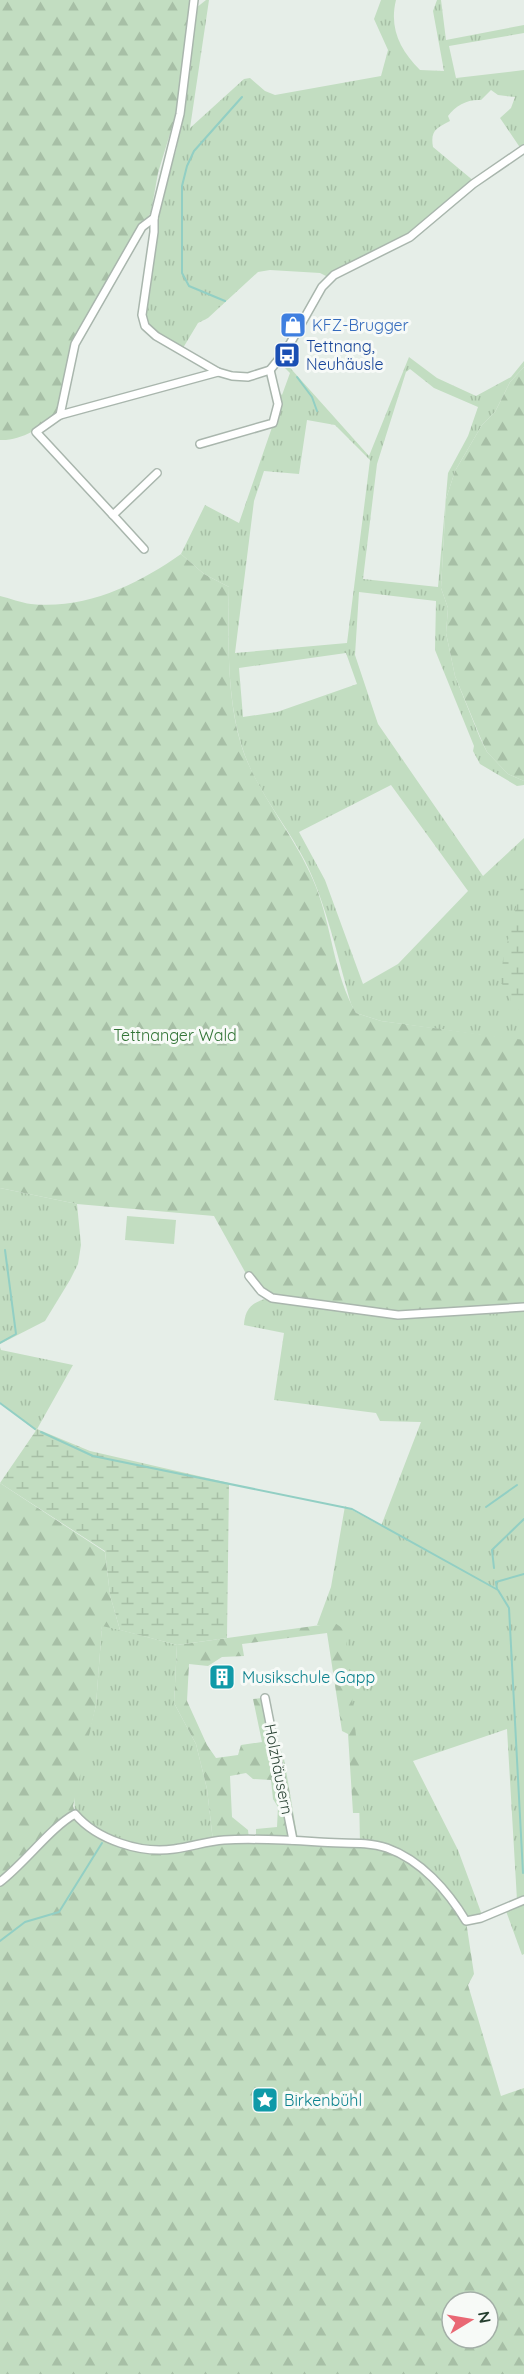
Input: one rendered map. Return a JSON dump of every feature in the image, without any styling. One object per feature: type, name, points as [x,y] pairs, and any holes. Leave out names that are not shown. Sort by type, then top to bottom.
[{"type":"street","points":[[195,0],[180,114],[154,218],[143,305],[145,326],[156,336],[218,372],[248,377],[270,370],[287,349],[322,287],[334,275],[410,237],[473,184],[524,149]]},
{"type":"street","points":[[60,415],[75,344],[142,227],[154,218]]},
{"type":"street","points":[[200,444],[273,423],[278,404],[270,370]]},
{"type":"street","points":[[144,549],[36,432],[60,415],[218,372]]},
{"type":"street","points":[[114,515],[157,474]]},
{"type":"street","points":[[249,1276],[261,1291],[272,1298],[379,1314],[524,1307]]},
{"type":"street","name":"Holzhäusern","points":[[265,1698],[292,1840]]},
{"type":"street","points":[[0,1882],[18,1868],[63,1820],[75,1814],[93,1829],[119,1842],[147,1849],[172,1850],[222,1840],[292,1840],[386,1848],[411,1860],[431,1876],[466,1921],[481,1918],[524,1899]]},
{"type":"green space","points":[[0,0],[192,0],[176,114],[158,173],[151,212],[72,343],[59,415],[23,436],[8,440],[0,440]]},
{"type":"green space","points":[[209,0],[190,128],[244,79],[250,78],[265,91],[275,95],[381,76],[388,50],[374,19],[381,0],[396,0],[394,20],[398,38],[407,55],[420,70],[444,71],[433,11],[437,0],[441,0],[446,40],[524,25],[524,33],[449,46],[456,78],[524,70],[524,147],[521,149],[500,118],[511,108],[515,97],[498,95],[491,90],[481,100],[459,106],[448,116],[450,121],[434,133],[433,147],[475,182],[408,236],[340,268],[328,277],[320,273],[270,270],[258,272],[208,318],[198,323],[183,348],[155,331],[146,314],[161,191],[176,151],[182,120],[196,8]]},
{"type":"green space","points":[[409,357],[437,378],[476,396],[511,377],[524,361],[524,367],[510,382],[495,412],[482,425],[455,471],[446,499],[441,588],[448,608],[446,633],[455,676],[480,738],[487,752],[508,774],[524,781],[524,785],[517,786],[480,764],[473,751],[474,746],[435,650],[436,601],[359,592],[355,655],[378,724],[483,876],[524,838],[524,1041],[381,1021],[356,1013],[351,1004],[331,931],[312,877],[305,861],[254,776],[241,743],[230,676],[229,587],[204,574],[181,554],[205,505],[239,523],[279,407],[278,391],[282,395],[290,373],[281,364],[284,361],[369,456]],"holes":[[[410,369],[434,388],[478,407],[468,436],[448,473],[438,587],[363,579],[377,464],[406,372]],[[307,420],[335,425],[370,460],[347,643],[235,653],[254,501],[264,471],[299,474]],[[346,653],[357,684],[277,712],[243,717],[239,668]],[[391,785],[468,891],[398,964],[363,984],[325,880],[299,832]]]},
{"type":"green space","points":[[524,367],[524,781],[508,774],[487,752],[481,739],[455,676],[446,633],[448,608],[441,588],[446,499],[455,471],[482,425],[495,412],[510,382]]},
{"type":"green space","name":"Tettnanger Wald","points":[[181,554],[204,574],[229,587],[230,676],[232,700],[241,743],[256,779],[301,855],[316,887],[343,983],[356,1013],[381,1021],[524,1040],[524,1309],[380,1311],[265,1299],[254,1288],[214,1216],[77,1204],[0,1188],[0,596],[27,603],[51,605],[91,599],[129,585]]},
{"type":"green space","points":[[524,875],[524,1010],[511,1008],[510,993],[500,982],[503,960]]},
{"type":"green space","points":[[0,1188],[77,1204],[81,1245],[78,1264],[45,1321],[0,1344]]},
{"type":"green space","points":[[127,1216],[176,1220],[174,1244],[125,1240]]},
{"type":"green space","points":[[265,1299],[380,1311],[524,1309],[524,1897],[517,1900],[507,1729],[413,1761],[458,1850],[482,1915],[466,1921],[360,1845],[359,1793],[333,1626],[317,1625],[331,1587],[345,1506],[381,1526],[421,1422],[380,1421],[376,1413],[274,1400],[284,1333],[244,1325],[250,1308]]},
{"type":"green space","points":[[0,1347],[1,1350],[73,1365],[36,1431],[0,1402]]},
{"type":"green space","points":[[37,1429],[90,1451],[229,1483],[227,1638],[177,1645],[120,1630],[110,1595],[105,1551],[0,1483]]},
{"type":"green space","points":[[0,1483],[105,1552],[110,1595],[120,1630],[102,1626],[96,1705],[73,1806],[76,1814],[87,1824],[126,1843],[152,1848],[213,1841],[207,1789],[196,1744],[174,1703],[177,1645],[335,1623],[345,1630],[364,1813],[353,1813],[348,1734],[342,1731],[327,1633],[242,1644],[244,1656],[222,1657],[208,1666],[189,1664],[187,1701],[207,1745],[216,1758],[238,1755],[241,1745],[262,1742],[253,1699],[261,1698],[284,1759],[298,1840],[386,1848],[431,1876],[466,1921],[474,1974],[468,1985],[501,2096],[524,2088],[524,2374],[0,2374]],"holes":[[[246,1773],[253,1779],[271,1780],[273,1799],[278,1807],[277,1827],[256,1829],[256,1839],[249,1839],[248,1830],[232,1817],[230,1776]]]},
{"type":"green space","points":[[102,1625],[177,1645],[174,1703],[196,1744],[207,1789],[213,1841],[172,1850],[145,1848],[108,1836],[75,1814],[74,1790],[96,1705]]},
{"type":"green space","points":[[524,1903],[524,1954],[522,1955],[506,1911]]},
{"type":"waterway","points":[[225,301],[189,286],[182,273],[182,186],[194,151],[242,97]]},
{"type":"waterway","points":[[297,377],[312,397],[317,411]]},
{"type":"waterway","points":[[0,1343],[16,1334],[5,1250]]},
{"type":"waterway","points":[[0,1403],[35,1429]]},
{"type":"waterway","points":[[41,1432],[93,1456],[352,1509],[498,1590],[509,1608],[523,1873]]},
{"type":"waterway","points":[[486,1507],[517,1485]]},
{"type":"waterway","points":[[494,1568],[492,1550],[524,1519]]},
{"type":"waterway","points":[[497,1589],[496,1582],[524,1574]]},
{"type":"waterway","points":[[0,1941],[25,1922],[59,1912],[102,1843]]},
{"type":"place","name":"KFZ-Brugger","points":[[293,325]]},
{"type":"place","name":"Tettnang, Neuhäusle","points":[[287,355]]},
{"type":"place","name":"Musikschule Gapp","points":[[222,1677]]},
{"type":"place","name":"Birkenbühl","points":[[265,2100]]}]
